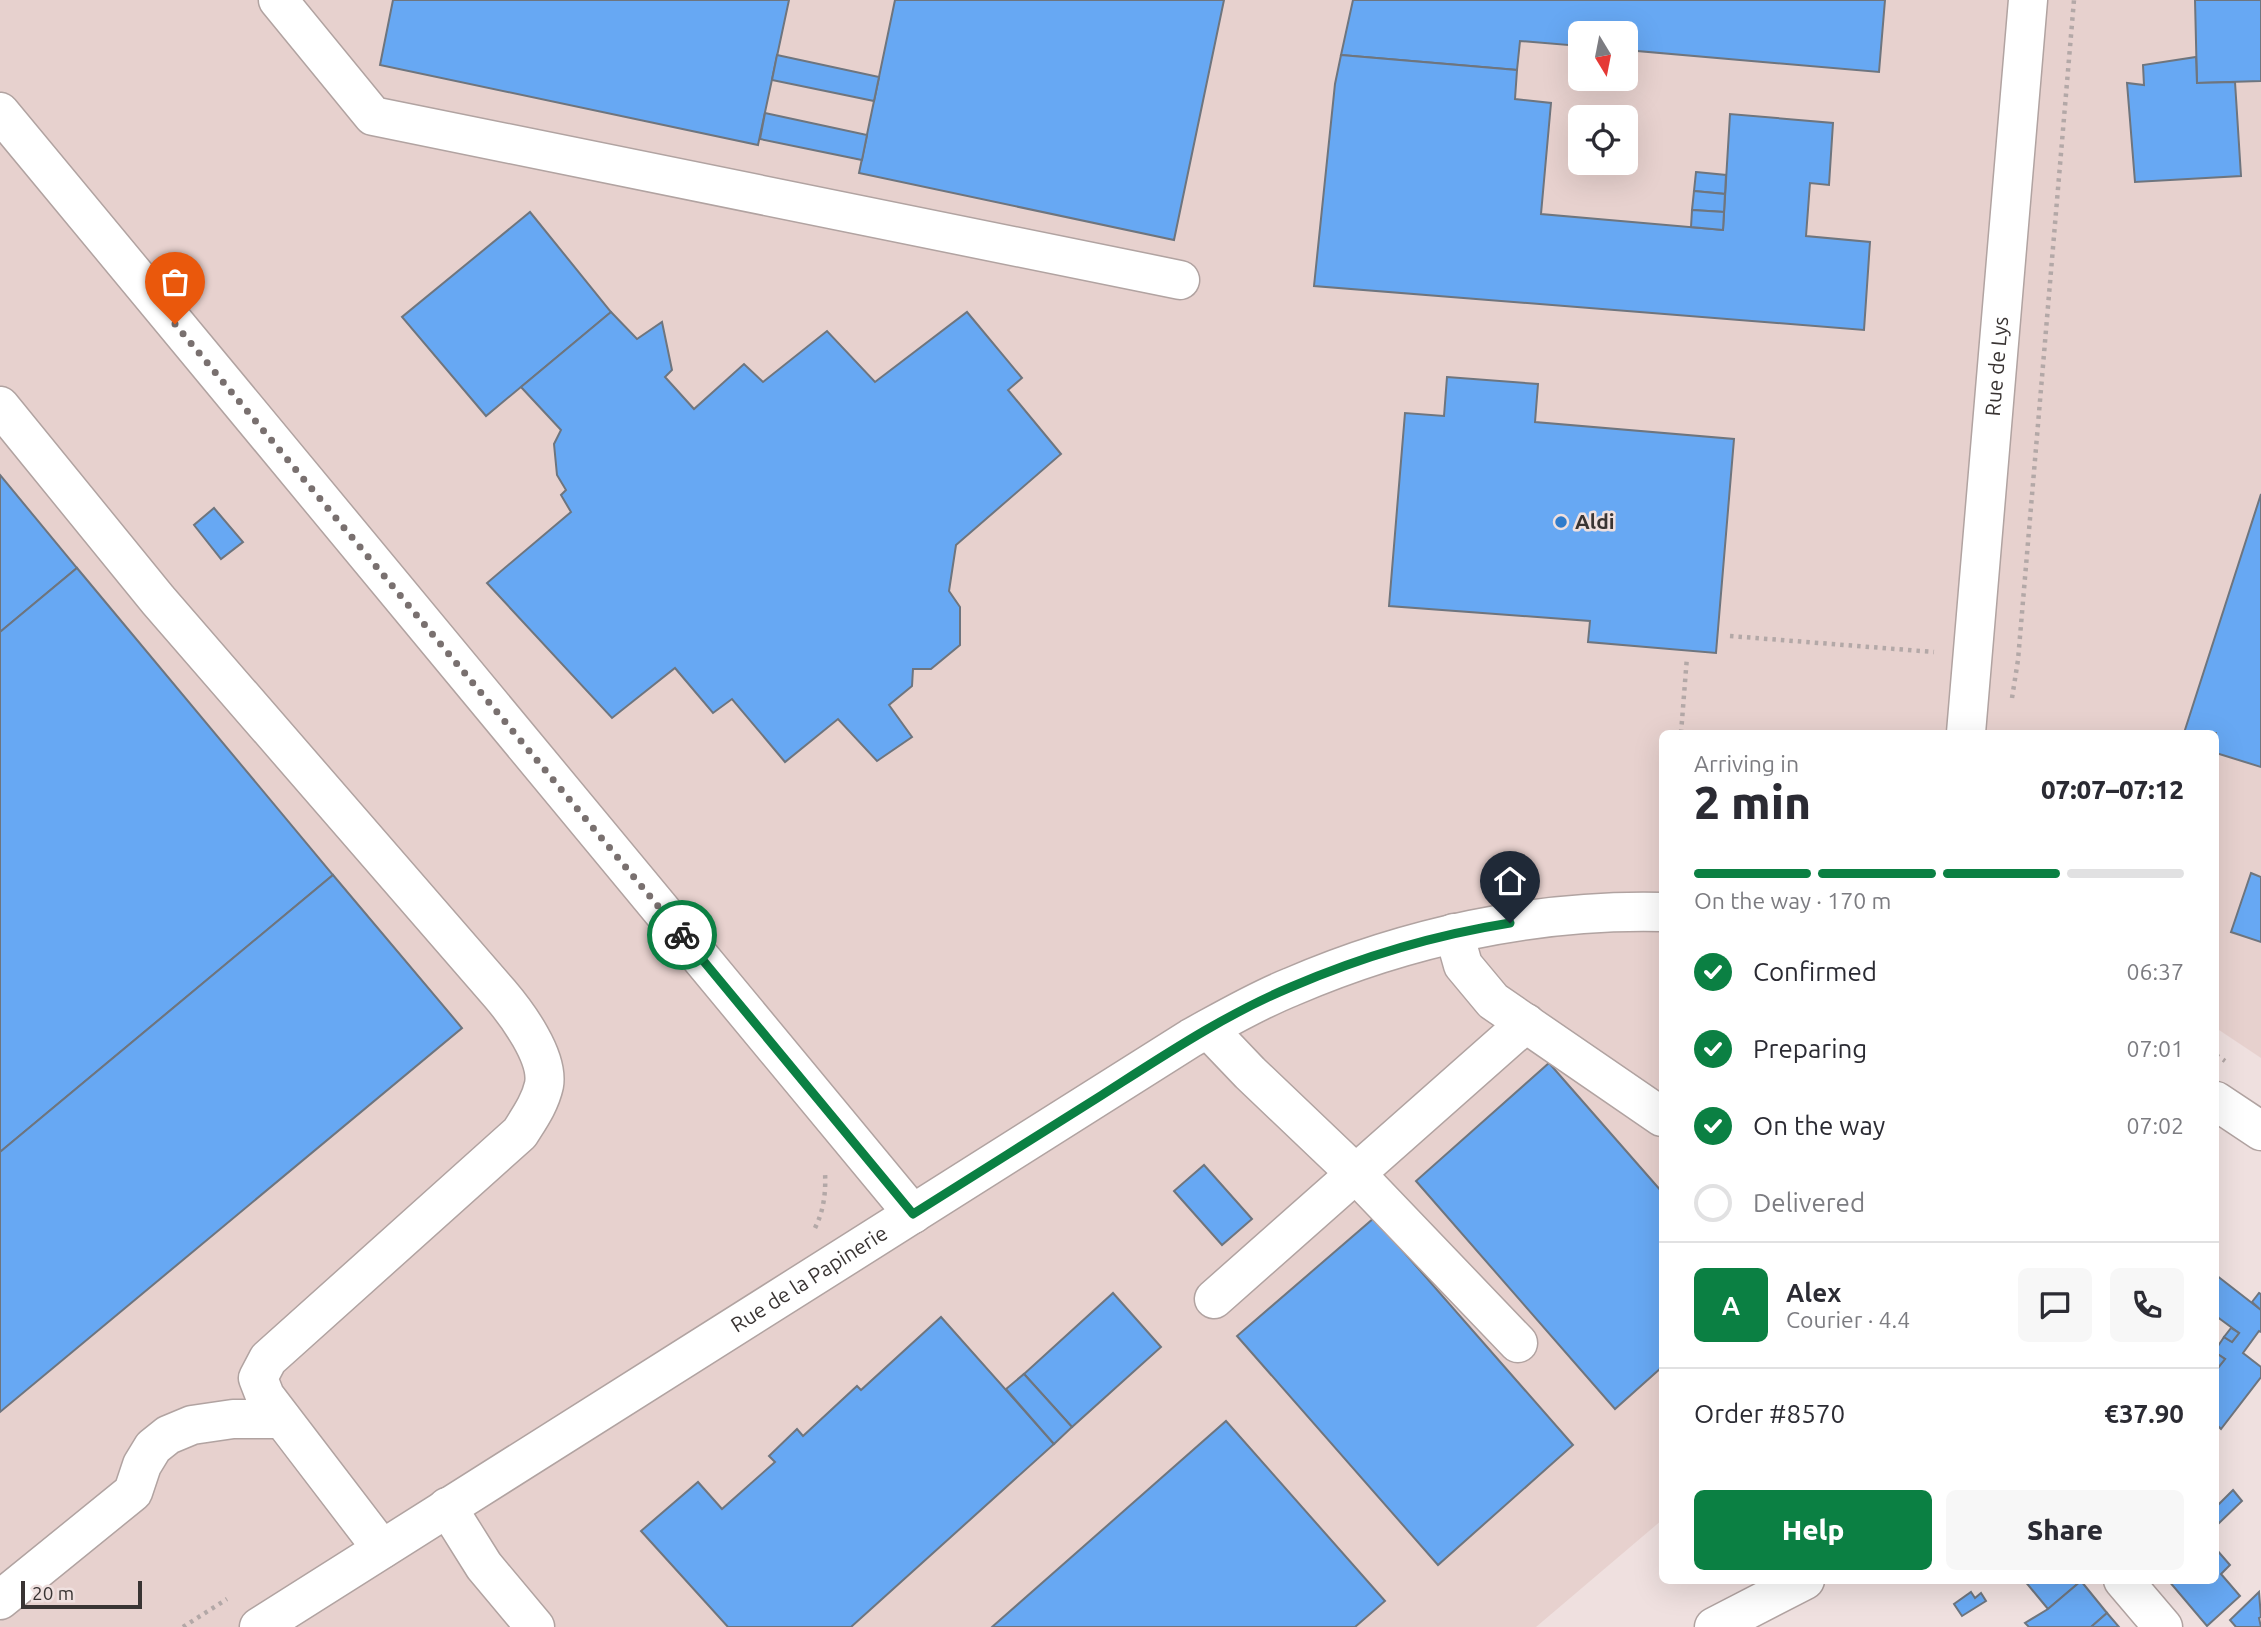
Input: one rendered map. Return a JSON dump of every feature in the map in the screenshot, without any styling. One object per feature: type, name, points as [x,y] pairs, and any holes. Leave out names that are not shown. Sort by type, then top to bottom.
[{"type":"street","points":[[278,0],[373,116],[1180,279]]},
{"type":"street","name":"Rue de Lys","points":[[1966,730],[2028,0]]},
{"type":"street","points":[[0,113],[913,1214]]},
{"type":"street","points":[[0,406],[158,600],[500,994],[530,1034],[540,1061],[545,1082],[537,1107],[520,1133],[268,1359],[258,1378],[265,1396],[382,1549]]},
{"type":"street","name":"Rue de la Papinerie","points":[[259,1627],[1208,1028],[1290,987],[1337,968],[1454,933],[1567,916],[1659,912]]},
{"type":"street","points":[[1454,933],[1464,965],[1493,1001],[1659,1115]]},
{"type":"street","points":[[1214,1300],[1527,1023]]},
{"type":"street","points":[[1208,1028],[1250,1073],[1356,1174],[1518,1343]]},
{"type":"street","points":[[2219,1103],[2261,1131]]},
{"type":"street","points":[[0,1600],[133,1492],[142,1465],[153,1447],[168,1435],[192,1425],[219,1421],[282,1419]]},
{"type":"street","points":[[447,1507],[484,1566],[535,1627]]},
{"type":"street","points":[[1714,1627],[1797,1584]]},
{"type":"street","points":[[2126,1584],[2163,1627]]},
{"type":"path","points":[[2010,709],[2018,660],[2074,0]]},
{"type":"path","points":[[1730,636],[1942,652]]},
{"type":"path","points":[[1681,730],[1687,657]]},
{"type":"shaded area","points":[[0,0],[2261,0],[2261,1058],[2219,1030],[2219,730],[1659,730],[1659,1523],[1536,1627],[0,1627]]},
{"type":"building","points":[[393,0],[789,0],[758,145],[380,65]]},
{"type":"building","points":[[895,0],[1224,0],[1174,240],[859,173]]},
{"type":"building","points":[[1353,0],[1885,0],[1879,72],[1638,51],[1638,21],[1568,21],[1568,45],[1520,41],[1517,70],[1341,55]]},
{"type":"building","points":[[2195,0],[2261,0],[2261,81],[2197,83]]},
{"type":"building","points":[[777,55],[879,77],[874,101],[772,80]]},
{"type":"building","points":[[1341,55],[1517,70],[1515,99],[1551,103],[1541,214],[1723,230],[1730,114],[1833,123],[1829,185],[1810,183],[1806,236],[1870,242],[1864,330],[1314,286],[1335,84]]},
{"type":"building","points":[[2196,57],[2197,83],[2235,82],[2241,176],[2135,182],[2127,83],[2144,85],[2143,65]]},
{"type":"building","points":[[765,113],[867,135],[862,160],[760,139]]},
{"type":"building","points":[[1696,172],[1726,175],[1725,194],[1694,191]]},
{"type":"building","points":[[1694,191],[1725,194],[1724,212],[1692,210]]},
{"type":"building","points":[[1692,210],[1724,212],[1723,230],[1691,227]]},
{"type":"building","points":[[530,212],[611,312],[486,416],[402,317]]},
{"type":"building","points":[[611,312],[637,339],[662,322],[672,370],[665,377],[694,409],[744,364],[763,382],[827,331],[875,382],[967,312],[1022,378],[1008,390],[1061,454],[956,545],[949,591],[960,607],[960,645],[931,669],[913,669],[912,686],[889,705],[912,737],[877,761],[838,719],[785,762],[732,699],[713,713],[675,668],[612,718],[487,583],[571,512],[561,495],[566,490],[557,475],[554,444],[561,430],[521,387]]},
{"type":"building","name":"Aldi","points":[[1447,377],[1538,384],[1535,422],[1734,439],[1716,653],[1588,642],[1590,621],[1389,606],[1405,413],[1444,416]]},
{"type":"building","points":[[0,475],[77,568],[0,632]]},
{"type":"building","points":[[2261,494],[2261,767],[2219,754],[2219,730],[2185,730]]},
{"type":"building","points":[[214,508],[243,542],[221,559],[194,525]]},
{"type":"building","points":[[77,568],[333,875],[0,1152],[0,632]]},
{"type":"building","points":[[2251,873],[2261,877],[2261,942],[2231,932]]},
{"type":"building","points":[[333,875],[462,1028],[0,1412],[0,1152]]},
{"type":"building","points":[[1549,1063],[1659,1189],[1659,1370],[1615,1409],[1416,1181]]},
{"type":"building","points":[[1204,1165],[1252,1219],[1222,1245],[1174,1191]]},
{"type":"building","points":[[1374,1218],[1573,1445],[1438,1565],[1237,1336]]},
{"type":"building","points":[[2219,1277],[2261,1310],[2261,1332],[2259,1331],[2243,1353],[2261,1367],[2261,1377],[2221,1429],[2219,1366],[2225,1359],[2219,1355],[2219,1344],[2224,1337],[2232,1342],[2239,1333],[2219,1318]]},
{"type":"building","points":[[1113,1293],[1161,1347],[1072,1427],[1024,1374]]},
{"type":"building","points":[[2261,1294],[2261,1310],[2252,1302]]},
{"type":"building","points":[[941,1317],[1054,1444],[851,1627],[728,1627],[641,1531],[698,1482],[722,1509],[775,1462],[769,1456],[797,1429],[803,1436],[857,1386],[861,1390]]},
{"type":"building","points":[[2231,1328],[2239,1333],[2232,1342],[2224,1337]]},
{"type":"building","points":[[2219,1355],[2225,1359],[2219,1366]]},
{"type":"building","points":[[1024,1374],[1072,1427],[1054,1444],[1006,1389]]},
{"type":"building","points":[[1226,1421],[1385,1601],[1355,1627],[992,1627]]},
{"type":"building","points":[[2233,1490],[2242,1501],[2219,1523],[2219,1504]]},
{"type":"building","points":[[2219,1552],[2230,1565],[2221,1574],[2240,1596],[2207,1626],[2171,1584],[2219,1584]]},
{"type":"building","points":[[2027,1584],[2077,1584],[2048,1609]]},
{"type":"building","points":[[2077,1584],[2083,1584],[2107,1613],[2091,1627],[2029,1627],[2025,1623],[2048,1609]]},
{"type":"building","points":[[1971,1592],[1975,1598],[1981,1593],[1986,1601],[1962,1616],[1954,1604]]},
{"type":"building","points":[[2259,1592],[2261,1627],[2236,1627],[2230,1620]]},
{"type":"building","points":[[2107,1613],[2119,1627],[2091,1627]]},
{"type":"way so far","points":[[175,324],[682,935]]},
{"type":"place","name":"Aldi","points":[[1561,522]]},
{"type":"route","points":[[682,935],[913,1214],[1191,1038],[1256,1003],[1377,954],[1454,933],[1510,923]]}]
